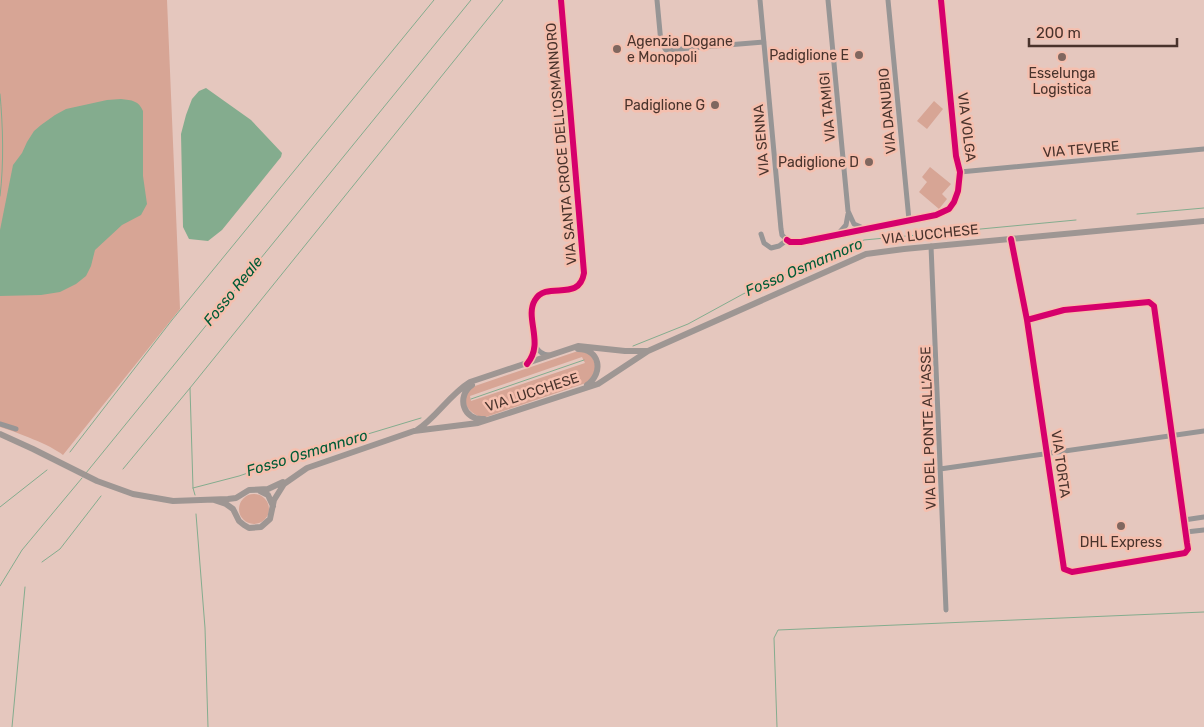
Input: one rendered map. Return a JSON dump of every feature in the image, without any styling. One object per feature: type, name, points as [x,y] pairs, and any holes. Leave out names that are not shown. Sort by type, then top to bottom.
[{"type":"main road","name":"VIA LUCCHESE","points":[[0,434],[84,475],[133,494],[173,502],[228,499],[240,496],[249,490],[260,491],[275,487],[312,466],[414,431],[473,424],[574,390],[598,384],[648,351],[857,258],[887,250],[1204,221]]},
{"type":"main road","name":"VIA LUCCHESE","points":[[414,431],[427,422],[457,391],[470,382],[570,349],[586,346],[625,351],[648,351]]},
{"type":"main road","points":[[570,349],[588,351],[595,357],[598,367],[597,374],[592,381],[574,390]]},
{"type":"main road","points":[[483,379],[466,390],[463,397],[463,405],[466,412],[475,419],[493,418]]},
{"type":"main road","name":"VIA LUCCHESE","points":[[214,500],[226,504],[235,512],[239,521],[244,525],[255,528],[261,527],[270,519],[278,492],[289,479]]},
{"type":"main road","points":[[260,491],[270,499],[273,508]]},
{"type":"main road","points":[[235,512],[236,503],[240,496]]},
{"type":"street","name":"VIA SANTA CROCE DELL'OSMANNORO","points":[[535,344],[532,308],[536,298],[545,292],[568,290],[580,285],[583,280],[584,266],[561,0]]},
{"type":"street","points":[[657,0],[662,45],[666,50],[764,42]]},
{"type":"street","name":"VIA SENNA","points":[[760,0],[781,229],[782,235],[786,240]]},
{"type":"street","name":"VIA TAMIGI","points":[[828,0],[848,211],[846,225],[841,232],[836,234]]},
{"type":"street","name":"VIA DANUBIO","points":[[888,0],[909,220]]},
{"type":"street","name":"VIA VOLGA","points":[[786,240],[794,242],[936,215],[949,209],[954,202],[958,191],[960,172],[956,156],[941,0]]},
{"type":"street","name":"VIA TEVERE","points":[[960,172],[1204,149]]},
{"type":"street","points":[[848,211],[854,224],[860,228],[866,228]]},
{"type":"street","points":[[761,234],[764,243],[771,248],[780,246],[786,240]]},
{"type":"street","name":"VIA TORTA","points":[[1011,239],[1027,320],[1063,567],[1065,570],[1072,572],[1181,555],[1188,549],[1186,532]]},
{"type":"street","name":"VIA DEL PONTE ALL'ASSE","points":[[932,246],[946,610]]},
{"type":"street","points":[[1027,320],[1064,310],[1152,303],[1154,306],[1186,532],[1204,530]]},
{"type":"street","points":[[535,344],[537,350],[544,355],[556,354]]},
{"type":"street","points":[[527,364],[533,354],[535,344]]},
{"type":"street","points":[[0,424],[16,429]]},
{"type":"street","points":[[940,469],[1204,431]]},
{"type":"street","points":[[1184,520],[1204,517]]},
{"type":"shaded area","points":[[0,0],[167,0],[180,309],[63,455],[24,435],[0,427]]},
{"type":"shaded area","points":[[206,88],[251,120],[282,153],[281,157],[222,230],[208,241],[189,239],[183,227],[181,134],[192,99],[199,91]]},
{"type":"shaded area","points":[[121,99],[135,102],[143,111],[143,176],[147,204],[141,215],[122,225],[95,250],[86,276],[76,284],[60,292],[41,295],[0,296],[0,230],[13,165],[27,142],[34,131],[41,125],[66,109],[107,100]]},
{"type":"shaded area","points":[[934,101],[943,109],[927,129],[917,121]]},
{"type":"shaded area","points":[[930,167],[951,184],[942,194],[947,199],[939,209],[919,192],[927,182],[922,177]]},
{"type":"shaded area","points":[[584,351],[592,356],[596,367],[593,377],[586,383],[483,418],[472,412],[466,404],[466,395],[475,386],[575,352]],"holes":[[[582,357],[585,363],[471,401],[470,396]]]},
{"type":"shaded area","points":[[254,494],[265,498],[269,509],[265,520],[254,524],[243,520],[239,509],[243,498]]},
{"type":"waterway","points":[[70,452],[172,320],[434,0]]},
{"type":"waterway","name":"Fosso Reale","points":[[86,473],[471,0]]},
{"type":"waterway","points":[[190,388],[503,0]]},
{"type":"waterway","points":[[0,94],[3,145],[0,196]]},
{"type":"waterway","name":"Fosso Osmannoro","points":[[1137,214],[1204,208]]},
{"type":"waterway","name":"Fosso Osmannoro","points":[[633,346],[688,324],[743,294],[864,240],[1076,220]]},
{"type":"waterway","name":"Fosso Osmannoro","points":[[471,399],[584,360]]},
{"type":"waterway","points":[[123,469],[190,388],[193,488],[195,495]]},
{"type":"waterway","name":"Fosso Osmannoro","points":[[193,488],[239,476],[318,449],[421,418]]},
{"type":"waterway","points":[[0,507],[47,470]]},
{"type":"waterway","name":"Fosso Reale","points":[[0,586],[22,550],[82,478]]},
{"type":"waterway","points":[[42,562],[60,549],[101,496]]},
{"type":"waterway","points":[[196,514],[205,628],[208,727]]},
{"type":"waterway","points":[[12,727],[25,587]]},
{"type":"waterway","points":[[777,727],[774,638],[778,630],[1204,612]]},
{"type":"cycle path","points":[[527,364],[534,348],[532,307],[535,300],[540,294],[576,287],[581,282],[584,273],[561,0]]},
{"type":"cycle path","points":[[787,240],[790,242],[801,242],[936,215],[949,209],[954,202],[958,191],[960,172],[956,156],[941,0]]},
{"type":"cycle path","points":[[1011,239],[1027,320],[1064,569],[1072,572],[1185,553],[1188,549],[1154,306],[1149,302],[1064,310],[1027,320]]},
{"type":"place","name":"Agenzia Dogane e Monopoli","points":[[617,49]]},
{"type":"place","name":"Padiglione E","points":[[859,55]]},
{"type":"place","name":"Esselunga Logistica","points":[[1062,57]]},
{"type":"place","name":"Padiglione G","points":[[715,105]]},
{"type":"place","name":"Padiglione D","points":[[869,162]]},
{"type":"place","name":"DHL Express","points":[[1121,526]]}]
